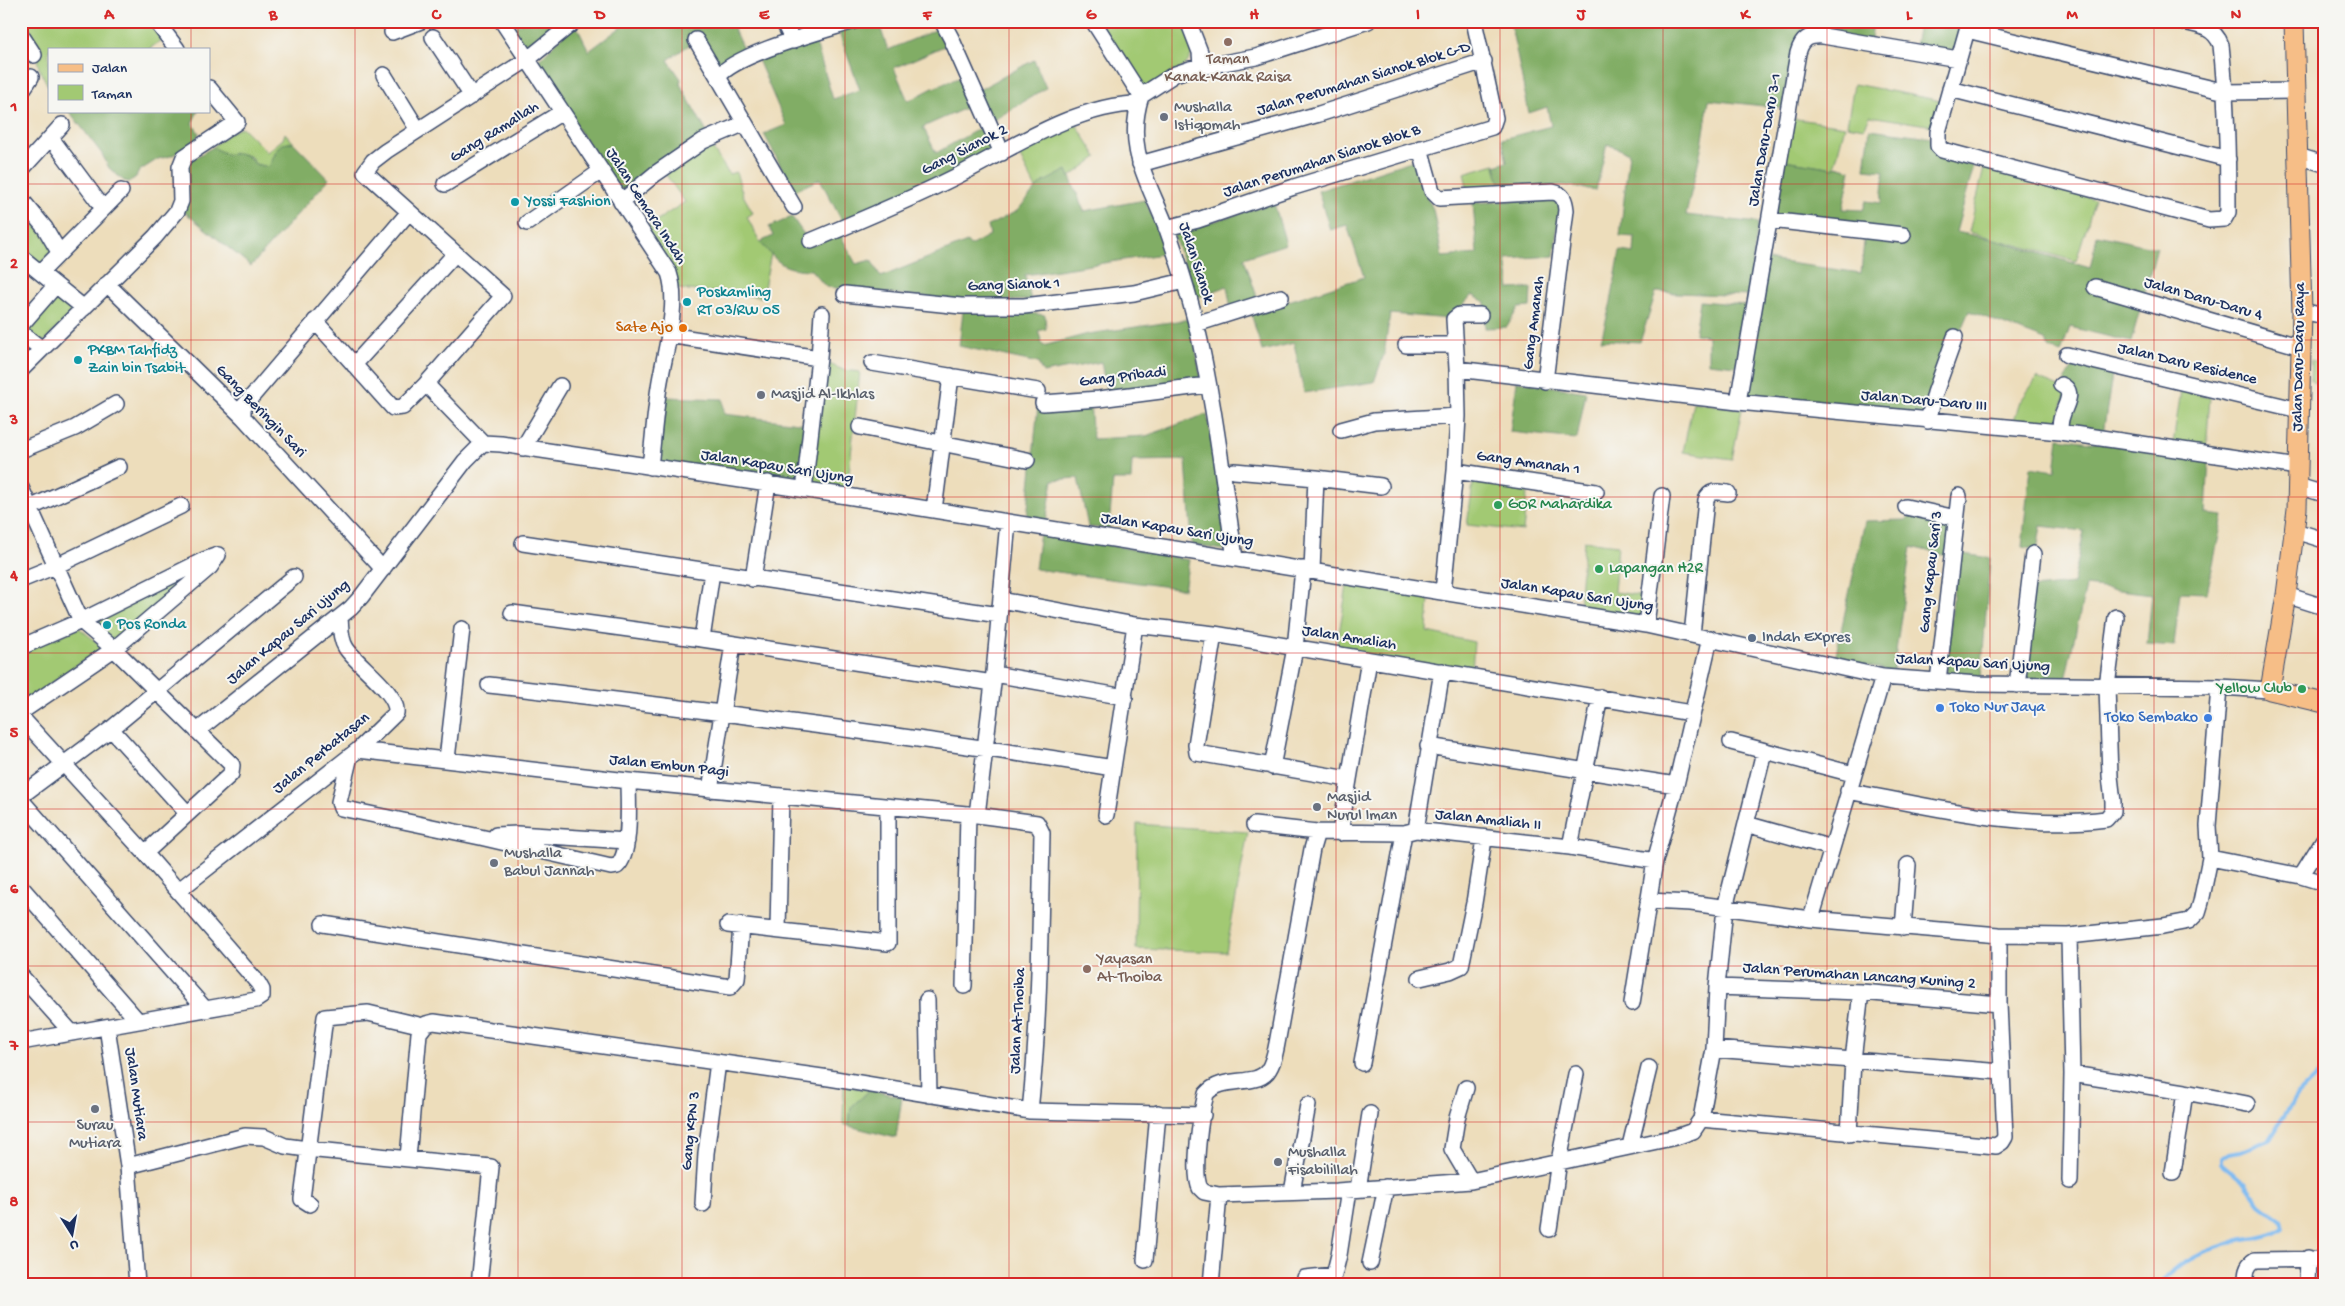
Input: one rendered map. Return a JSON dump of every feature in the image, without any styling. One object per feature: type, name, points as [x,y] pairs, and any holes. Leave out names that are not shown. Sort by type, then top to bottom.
[{"type":"main road","name":"Jalan Daru-Daru Raya","points":[[2270,690],[2295,531],[2298,486],[2302,311],[2298,156],[2294,91],[2294,21]]},
{"type":"main road","points":[[2270,690],[2324,703]]},
{"type":"street","points":[[392,32],[420,21]]},
{"type":"street","name":"Jalan Cemara Indah","points":[[502,21],[669,273],[673,298],[650,467]]},
{"type":"street","points":[[315,321],[391,407],[396,409],[403,407],[426,384],[503,296],[454,255],[365,172],[373,161],[386,151],[528,59],[575,21]]},
{"type":"street","points":[[783,21],[793,41]]},
{"type":"street","points":[[718,77],[724,69],[734,63],[854,21]]},
{"type":"street","points":[[942,21],[1002,153]]},
{"type":"street","points":[[1093,21],[1139,100],[1176,74],[1201,66],[1224,64],[1256,57],[1368,21]]},
{"type":"street","points":[[1188,21],[1200,52],[1201,66]]},
{"type":"street","points":[[1474,21],[1484,61]]},
{"type":"street","points":[[2179,21],[2204,27],[2219,39],[2226,92],[2228,217],[2215,221],[2209,220],[1942,150],[1936,141],[1967,30],[2226,92],[2294,91]]},
{"type":"street","points":[[161,23],[176,48]]},
{"type":"street","points":[[21,35],[34,55]]},
{"type":"street","name":"Jalan Daru-Daru 3-1","points":[[1738,402],[1801,44],[1806,38],[1822,36],[1958,59]]},
{"type":"street","points":[[433,37],[472,96]]},
{"type":"street","points":[[696,40],[794,207]]},
{"type":"street","name":"Jalan Perumahan Sianok Blok B","points":[[1166,228],[1198,220],[1294,187],[1420,148],[1488,129],[1494,125],[1495,118],[1484,61]]},
{"type":"street","name":"Jalan Perumahan Sianok Blok C-D","points":[[1140,164],[1319,114],[1484,61]]},
{"type":"street","points":[[384,75],[418,130]]},
{"type":"street","points":[[21,92],[30,77]]},
{"type":"street","points":[[21,370],[155,237],[177,211],[181,201],[182,158],[237,122],[210,89]]},
{"type":"street","points":[[1950,89],[2228,159]]},
{"type":"street","name":"Gang Sianok 2","points":[[811,241],[891,208],[1066,121],[1105,108],[1139,100]]},
{"type":"street","name":"Jalan Sianok","points":[[1139,100],[1134,131],[1140,164],[1166,228],[1196,324],[1235,558]]},
{"type":"street","name":"Gang Ramallah","points":[[445,184],[562,112]]},
{"type":"street","points":[[621,202],[655,174],[703,141],[745,123]]},
{"type":"street","points":[[21,170],[62,125]]},
{"type":"street","points":[[50,138],[103,208]]},
{"type":"street","name":"Gang Amanah","points":[[1420,148],[1432,191],[1439,198],[1553,192],[1560,194],[1565,199],[1566,210],[1546,381],[1457,369]]},
{"type":"street","points":[[2298,156],[2324,164]]},
{"type":"street","points":[[526,223],[601,171]]},
{"type":"street","points":[[41,272],[121,191]]},
{"type":"street","points":[[21,199],[50,235],[60,252]]},
{"type":"street","points":[[243,418],[244,407],[408,212]]},
{"type":"street","points":[[1770,220],[1903,235]]},
{"type":"street","points":[[354,365],[454,255]]},
{"type":"street","points":[[21,257],[84,308]]},
{"type":"street","name":"Gang Sianok 1","points":[[845,294],[962,306],[1024,306],[1134,293],[1184,281]]},
{"type":"street","name":"Gang Beringin Sari","points":[[107,284],[243,418],[383,569]]},
{"type":"street","points":[[21,325],[55,286]]},
{"type":"street","name":"Jalan Daru-Daru 4","points":[[2095,287],[2301,347]]},
{"type":"street","points":[[1196,324],[1281,297]]},
{"type":"street","points":[[2302,311],[2324,316]]},
{"type":"street","points":[[804,490],[822,314]]},
{"type":"street","points":[[1443,592],[1456,471],[1458,416],[1455,318],[1459,316],[1480,315]]},
{"type":"street","points":[[21,332],[42,349]]},
{"type":"street","points":[[668,335],[819,358]]},
{"type":"street","points":[[1928,421],[1935,393],[1955,336]]},
{"type":"street","points":[[1406,345],[1455,345]]},
{"type":"street","name":"Jalan Daru Residence","points":[[2067,355],[2299,410]]},
{"type":"street","name":"Gang Pribadi","points":[[872,363],[951,376],[1041,397],[1099,399],[1207,385]]},
{"type":"street","points":[[934,510],[951,376]]},
{"type":"street","name":"Jalan Daru-Daru III","points":[[1546,381],[1928,421],[2060,432],[2298,467]]},
{"type":"street","points":[[426,384],[483,443]]},
{"type":"street","points":[[2060,432],[2062,415],[2069,394],[2068,389],[2061,385]]},
{"type":"street","points":[[524,448],[560,386]]},
{"type":"street","points":[[21,450],[75,428],[116,404]]},
{"type":"street","points":[[1341,430],[1374,421],[1458,416]]},
{"type":"street","points":[[860,427],[1027,460]]},
{"type":"street","name":"Jalan Kapau Sari Ujung","points":[[198,731],[340,617],[361,597],[474,449],[483,443],[768,484],[1646,625],[1883,677],[2017,685],[2219,687],[2270,690]]},
{"type":"street","points":[[26,510],[119,467]]},
{"type":"street","points":[[1234,471],[1380,486]]},
{"type":"street","name":"Gang Amanah 1","points":[[1456,471],[1596,492]]},
{"type":"street","points":[[1272,767],[1295,648],[1307,570],[1316,478]]},
{"type":"street","points":[[753,579],[768,484]]},
{"type":"street","points":[[2298,486],[2324,494]]},
{"type":"street","points":[[21,488],[26,510],[58,565],[81,621],[114,649],[155,692],[232,765],[231,774],[145,853]]},
{"type":"street","points":[[1692,634],[1706,500],[1709,494],[1714,491],[1728,493]]},
{"type":"street","points":[[1646,625],[1662,496]]},
{"type":"street","name":"Gang Kapau Sari 3","points":[[1938,681],[1959,496]]},
{"type":"street","points":[[21,580],[58,565],[181,506]]},
{"type":"street","points":[[1906,507],[1956,518]]},
{"type":"street","points":[[964,986],[972,814],[986,748],[1008,522]]},
{"type":"street","points":[[2295,531],[2324,540]]},
{"type":"street","points":[[522,543],[999,615]]},
{"type":"street","points":[[2017,685],[2033,554]]},
{"type":"street","points":[[21,647],[81,621],[204,560],[218,555],[210,567],[114,649],[21,712]]},
{"type":"street","points":[[702,639],[712,572]]},
{"type":"street","points":[[206,1010],[21,798],[64,763],[111,729],[294,577]]},
{"type":"street","points":[[2286,595],[2324,607]]},
{"type":"street","name":"Jalan Amaliah","points":[[1000,600],[1135,625],[1214,634],[1691,713]]},
{"type":"street","points":[[512,612],[733,644],[1125,696]]},
{"type":"street","name":"Jalan Perbatasan","points":[[178,891],[354,753],[394,716],[396,706],[394,699],[347,649],[342,638],[340,617]]},
{"type":"street","points":[[1848,791],[1941,809],[2007,818],[2068,822],[2106,819],[2113,811],[2107,686],[2116,617]]},
{"type":"street","points":[[1106,815],[1135,625]]},
{"type":"street","points":[[447,759],[462,628]]},
{"type":"street","points":[[1214,634],[1195,751],[1201,755],[1348,779]]},
{"type":"street","points":[[1632,1003],[1655,861],[1676,785],[1691,713],[1710,638]]},
{"type":"street","points":[[710,790],[733,644]]},
{"type":"street","points":[[1340,833],[1369,660]]},
{"type":"street","points":[[1362,1064],[1442,671]]},
{"type":"street","points":[[1811,919],[1883,677]]},
{"type":"street","points":[[489,685],[722,711],[1113,768]]},
{"type":"street","points":[[1648,901],[1691,903],[1811,919],[1903,928],[1999,935],[2069,936],[2163,926],[2189,921],[2198,912],[2202,902],[2210,858],[2208,826],[2219,687]]},
{"type":"street","points":[[1570,846],[1600,697]]},
{"type":"street","points":[[21,717],[145,853],[262,990],[262,996],[256,1000],[21,1042]]},
{"type":"street","points":[[111,729],[188,813]]},
{"type":"street","points":[[1731,742],[1853,774]]},
{"type":"street","points":[[1428,746],[1676,785]]},
{"type":"street","points":[[1318,832],[1312,849],[1272,1063],[1261,1076],[1221,1083],[1206,1094],[1197,1157],[1198,1184],[1204,1192],[1219,1195],[1292,1192],[1471,1181],[1689,1133],[1697,1127],[1701,1120],[1714,1049],[1717,986],[1725,908],[1764,752]]},
{"type":"street","points":[[354,753],[339,802],[341,808],[614,867],[624,858],[627,841],[628,781]]},
{"type":"street","name":"Jalan Embun Pagi","points":[[354,753],[447,759],[710,790],[972,814]]},
{"type":"street","points":[[778,930],[781,796]]},
{"type":"street","points":[[323,924],[730,986],[737,979],[735,925],[888,943],[888,807]]},
{"type":"street","name":"Jalan At-Thoiba","points":[[972,814],[1037,823],[1041,829],[1035,1067],[1030,1111]]},
{"type":"street","points":[[1746,824],[1832,848]]},
{"type":"street","name":"Jalan Amaliah II","points":[[1254,825],[1340,833],[1410,832],[1570,846],[1655,861]]},
{"type":"street","points":[[480,837],[517,834],[627,841]]},
{"type":"street","points":[[560,854],[563,836]]},
{"type":"street","points":[[1420,978],[1450,971],[1461,966],[1473,913],[1484,839]]},
{"type":"street","points":[[2300,876],[2324,839]]},
{"type":"street","points":[[2210,858],[2300,876],[2324,884]]},
{"type":"street","points":[[1903,928],[1908,865]]},
{"type":"street","points":[[21,887],[138,1021]]},
{"type":"street","points":[[1701,1120],[1849,1134],[2000,1145],[2005,1137],[1999,1004],[1999,935]]},
{"type":"street","points":[[2069,936],[2072,1074],[2070,1181]]},
{"type":"street","points":[[21,976],[72,1033]]},
{"type":"street","name":"Jalan Perumahan Lancang Kuning 2","points":[[1717,986],[1861,992],[1999,1004]]},
{"type":"street","points":[[1849,1134],[1853,1060],[1861,992]]},
{"type":"street","points":[[927,1000],[929,1095]]},
{"type":"street","points":[[310,1204],[302,1199],[325,1017],[368,1013],[423,1026],[434,1022],[718,1062],[1030,1111],[1203,1115]]},
{"type":"street","name":"Jalan Mutiara","points":[[107,1026],[128,1166],[137,1285]]},
{"type":"street","points":[[408,1158],[417,1042],[423,1026]]},
{"type":"street","points":[[1714,1049],[2002,1072]]},
{"type":"street","name":"Gang KPN 3","points":[[703,1204],[706,1160],[718,1062]]},
{"type":"street","points":[[1630,1146],[1650,1068]]},
{"type":"street","points":[[1549,1229],[1559,1161],[1576,1074]]},
{"type":"street","points":[[2072,1074],[2247,1104]]},
{"type":"street","points":[[1466,1088],[1457,1118],[1452,1149],[1471,1181]]},
{"type":"street","points":[[2173,1173],[2185,1092]]},
{"type":"street","points":[[1292,1192],[1308,1105]]},
{"type":"street","points":[[1144,1260],[1158,1114]]},
{"type":"street","points":[[1304,1285],[1305,1278],[1329,1277],[1334,1275],[1336,1271],[1370,1114]]},
{"type":"street","points":[[128,1166],[245,1136],[264,1137],[285,1146],[307,1149],[491,1167],[479,1285]]},
{"type":"street","points":[[1370,1264],[1386,1186]]},
{"type":"street","points":[[1211,1285],[1219,1195]]},
{"type":"street","points":[[2246,1285],[2248,1265],[2255,1260],[2265,1258],[2324,1259]]},
{"type":"street","points":[[2307,1285],[2308,1258]]},
{"type":"green space","points":[[21,21],[147,21],[163,39],[150,48],[48,48],[48,86],[39,68],[36,53],[21,30]]},
{"type":"green space","points":[[525,21],[565,21],[528,54],[510,29]]},
{"type":"green space","points":[[629,21],[733,21],[735,32],[744,51],[718,69],[696,40],[668,60],[681,79],[680,84],[710,138],[622,193],[534,65],[575,23],[589,51]]},
{"type":"green space","points":[[854,21],[878,21],[888,50],[940,28],[949,44],[894,68],[908,101],[963,76],[975,104],[923,127],[936,153],[989,123],[1002,153],[845,227],[820,179],[794,191],[764,134],[786,125],[756,55],[813,34],[833,99],[860,90],[837,27]]},
{"type":"green space","points":[[1098,21],[1183,21],[1191,42],[1191,56],[1187,63],[1174,73],[1143,88]]},
{"type":"green space","points":[[1510,21],[1873,21],[1871,40],[1795,41],[1782,108],[1709,100],[1702,146],[1686,215],[1758,223],[1748,296],[1656,292],[1640,342],[1601,340],[1611,302],[1620,251],[1634,253],[1635,237],[1620,236],[1629,153],[1607,144],[1596,190],[1562,185],[1502,190],[1495,166],[1507,162],[1502,139],[1551,126],[1547,107],[1529,113]]},
{"type":"green space","points":[[1920,21],[1966,21],[1957,53],[1915,44]]},
{"type":"green space","points":[[1034,60],[1046,88],[989,123],[975,92]]},
{"type":"green space","points":[[1854,84],[1942,101],[1933,126],[1870,116],[1864,128],[1847,125]]},
{"type":"green space","points":[[70,112],[115,112],[127,118],[139,112],[198,112],[192,123],[199,133],[194,144],[171,156],[158,159],[139,171],[136,177],[129,182],[124,181],[109,168],[102,154]]},
{"type":"green space","points":[[1790,118],[1845,126],[1834,168],[1784,160]]},
{"type":"green space","points":[[1076,124],[1097,157],[1070,177],[1067,171],[1040,184],[1036,189],[1017,151]]},
{"type":"green space","points":[[242,127],[267,152],[283,139],[285,133],[293,142],[276,151],[270,167],[255,164],[251,157],[243,154],[227,155],[213,147],[229,133]]},
{"type":"green space","points":[[1870,129],[1930,137],[1935,154],[1974,166],[1956,232],[1992,239],[2090,268],[2097,235],[2157,248],[2131,342],[2070,327],[2061,353],[2049,349],[2045,340],[1969,311],[1922,420],[1738,402],[1767,260],[1861,273],[1865,231],[1775,216],[1784,160],[1834,168],[1836,166],[1851,170],[1843,209],[1863,210],[1866,201],[1881,203],[1884,171],[1865,169]]},
{"type":"green space","points":[[293,142],[329,179],[251,266],[182,210],[184,164],[213,147],[227,155],[243,154],[255,164],[269,167],[278,148],[283,144]]},
{"type":"green space","points":[[709,143],[729,174],[736,172],[743,195],[753,213],[747,217],[760,242],[771,254],[762,297],[678,289],[645,228],[685,202],[664,172]]},
{"type":"green space","points":[[1414,160],[1425,193],[1433,209],[1442,257],[1477,254],[1473,203],[1561,198],[1554,256],[1506,259],[1510,289],[1531,288],[1530,307],[1518,308],[1507,327],[1485,328],[1485,302],[1472,295],[1450,319],[1390,314],[1384,354],[1374,382],[1304,393],[1294,343],[1262,351],[1251,313],[1364,277],[1347,225],[1330,230],[1318,191]]},
{"type":"green space","points":[[1495,164],[1502,190],[1468,191],[1464,173]]},
{"type":"green space","points":[[1984,168],[2095,199],[2076,261],[1969,232]]},
{"type":"green space","points":[[1067,170],[1084,211],[1145,200],[1169,253],[1025,275],[1031,300],[976,302],[826,287],[811,270],[787,267],[782,264],[760,242],[773,236],[769,227],[792,217],[812,246],[840,234],[856,264],[871,260],[881,277],[967,242],[970,246],[990,235],[988,226],[1017,211],[1040,184]]},
{"type":"green space","points":[[1274,203],[1286,244],[1244,258],[1258,300],[1231,309],[1227,286],[1197,298],[1173,234]]},
{"type":"green space","points":[[21,205],[54,249],[38,267],[21,253]]},
{"type":"green space","points":[[55,291],[75,309],[42,344],[24,327]]},
{"type":"green space","points":[[1700,301],[1745,305],[1737,366],[1708,363],[1708,336],[1695,334]]},
{"type":"green space","points":[[996,309],[1045,315],[1046,329],[1038,331],[1043,346],[1088,334],[1191,319],[1201,381],[1107,394],[1101,362],[1043,373],[1038,363],[959,346],[963,311]]},
{"type":"green space","points":[[2311,360],[2324,364],[2324,388],[2310,379]]},
{"type":"green space","points":[[2076,361],[2113,369],[2103,434],[2069,431],[2064,421],[2066,379]]},
{"type":"green space","points":[[825,362],[843,370],[860,372],[847,492],[807,486]]},
{"type":"green space","points":[[2037,378],[2066,390],[2057,426],[2013,423],[2020,402]]},
{"type":"green space","points":[[1517,381],[1586,392],[1577,439],[1510,432]]},
{"type":"green space","points":[[2181,390],[2210,397],[2206,449],[2173,444]]},
{"type":"green space","points":[[666,397],[723,399],[724,414],[807,424],[801,485],[661,466],[655,450]]},
{"type":"green space","points":[[1693,402],[1742,409],[1732,459],[1683,452]]},
{"type":"green space","points":[[1090,403],[1093,439],[1146,436],[1207,414],[1230,545],[1224,550],[1192,545],[1186,460],[1132,461],[1131,480],[1113,480],[1109,529],[1088,527],[1078,478],[1053,480],[1046,522],[1027,518],[1038,405]]},
{"type":"green space","points":[[2059,438],[2209,457],[2206,514],[2223,516],[2207,593],[2180,592],[2174,646],[2147,644],[2152,594],[2086,586],[2065,680],[2024,680],[2033,588],[2073,584],[2084,531],[2041,526],[2037,550],[2022,547],[2030,467],[2055,471]]},
{"type":"green space","name":"GOR Mahardika","points":[[1474,477],[1528,485],[1523,531],[1467,525]]},
{"type":"green space","points":[[1916,509],[1956,518],[1952,557],[1911,547],[1893,672],[1835,658],[1865,521],[1906,520]]},
{"type":"green space","points":[[1040,532],[1189,560],[1184,589],[1035,569]]},
{"type":"green space","points":[[1584,541],[1618,545],[1614,592],[1646,596],[1643,619],[1579,608]]},
{"type":"green space","points":[[1957,553],[1990,558],[1981,679],[1946,676]]},
{"type":"green space","points":[[204,567],[113,644],[89,620]]},
{"type":"green space","points":[[1347,586],[1429,597],[1427,632],[1474,642],[1472,672],[1336,651]]},
{"type":"green space","points":[[79,628],[103,647],[21,704],[21,652]]},
{"type":"green space","points":[[1137,824],[1248,832],[1226,952],[1136,949]]},
{"type":"green space","points":[[844,1086],[870,1090],[851,1107],[849,1126],[843,1124]]},
{"type":"green space","points":[[870,1090],[902,1097],[896,1138],[849,1126],[851,1107]]},
{"type":"waterway","points":[[2159,1285],[2174,1271],[2199,1255],[2228,1244],[2269,1235],[2283,1228],[2281,1220],[2260,1204],[2245,1183],[2221,1163],[2221,1158],[2228,1153],[2241,1151],[2269,1140],[2297,1095],[2324,1069]]},
{"type":"place","name":"Taman Kanak-Kanak Raisa","points":[[1228,42]]},
{"type":"place","name":"Mushalla Istiqomah","points":[[1164,117]]},
{"type":"place","name":"Yossi Fashion","points":[[515,202]]},
{"type":"place","name":"Poskamling RT 03/RW 05","points":[[687,302]]},
{"type":"place","name":"Sate Ajo","points":[[683,328]]},
{"type":"place","name":"PKBM Tahfidz Zain bin Tsabit","points":[[78,360]]},
{"type":"place","name":"Masjid Al-Ikhlas","points":[[761,395]]},
{"type":"place","name":"GOR Mahardika","points":[[1498,505]]},
{"type":"place","name":"Lapangan H2R","points":[[1599,569]]},
{"type":"place","name":"Pos Ronda","points":[[107,625]]},
{"type":"place","name":"Indah Expres","points":[[1752,638]]},
{"type":"place","name":"Yellow Club","points":[[2302,689]]},
{"type":"place","name":"Toko Nur Jaya","points":[[1940,708]]},
{"type":"place","name":"Toko Sembako","points":[[2208,718]]},
{"type":"place","name":"Masjid Nurul Iman","points":[[1317,807]]},
{"type":"place","name":"Mushalla Babul Jannah","points":[[494,863]]},
{"type":"place","name":"Yayasan At-Thoiba","points":[[1087,969]]},
{"type":"place","name":"Surau Mutiara","points":[[95,1109]]},
{"type":"place","name":"Mushalla Fisabilillah","points":[[1278,1162]]}]
